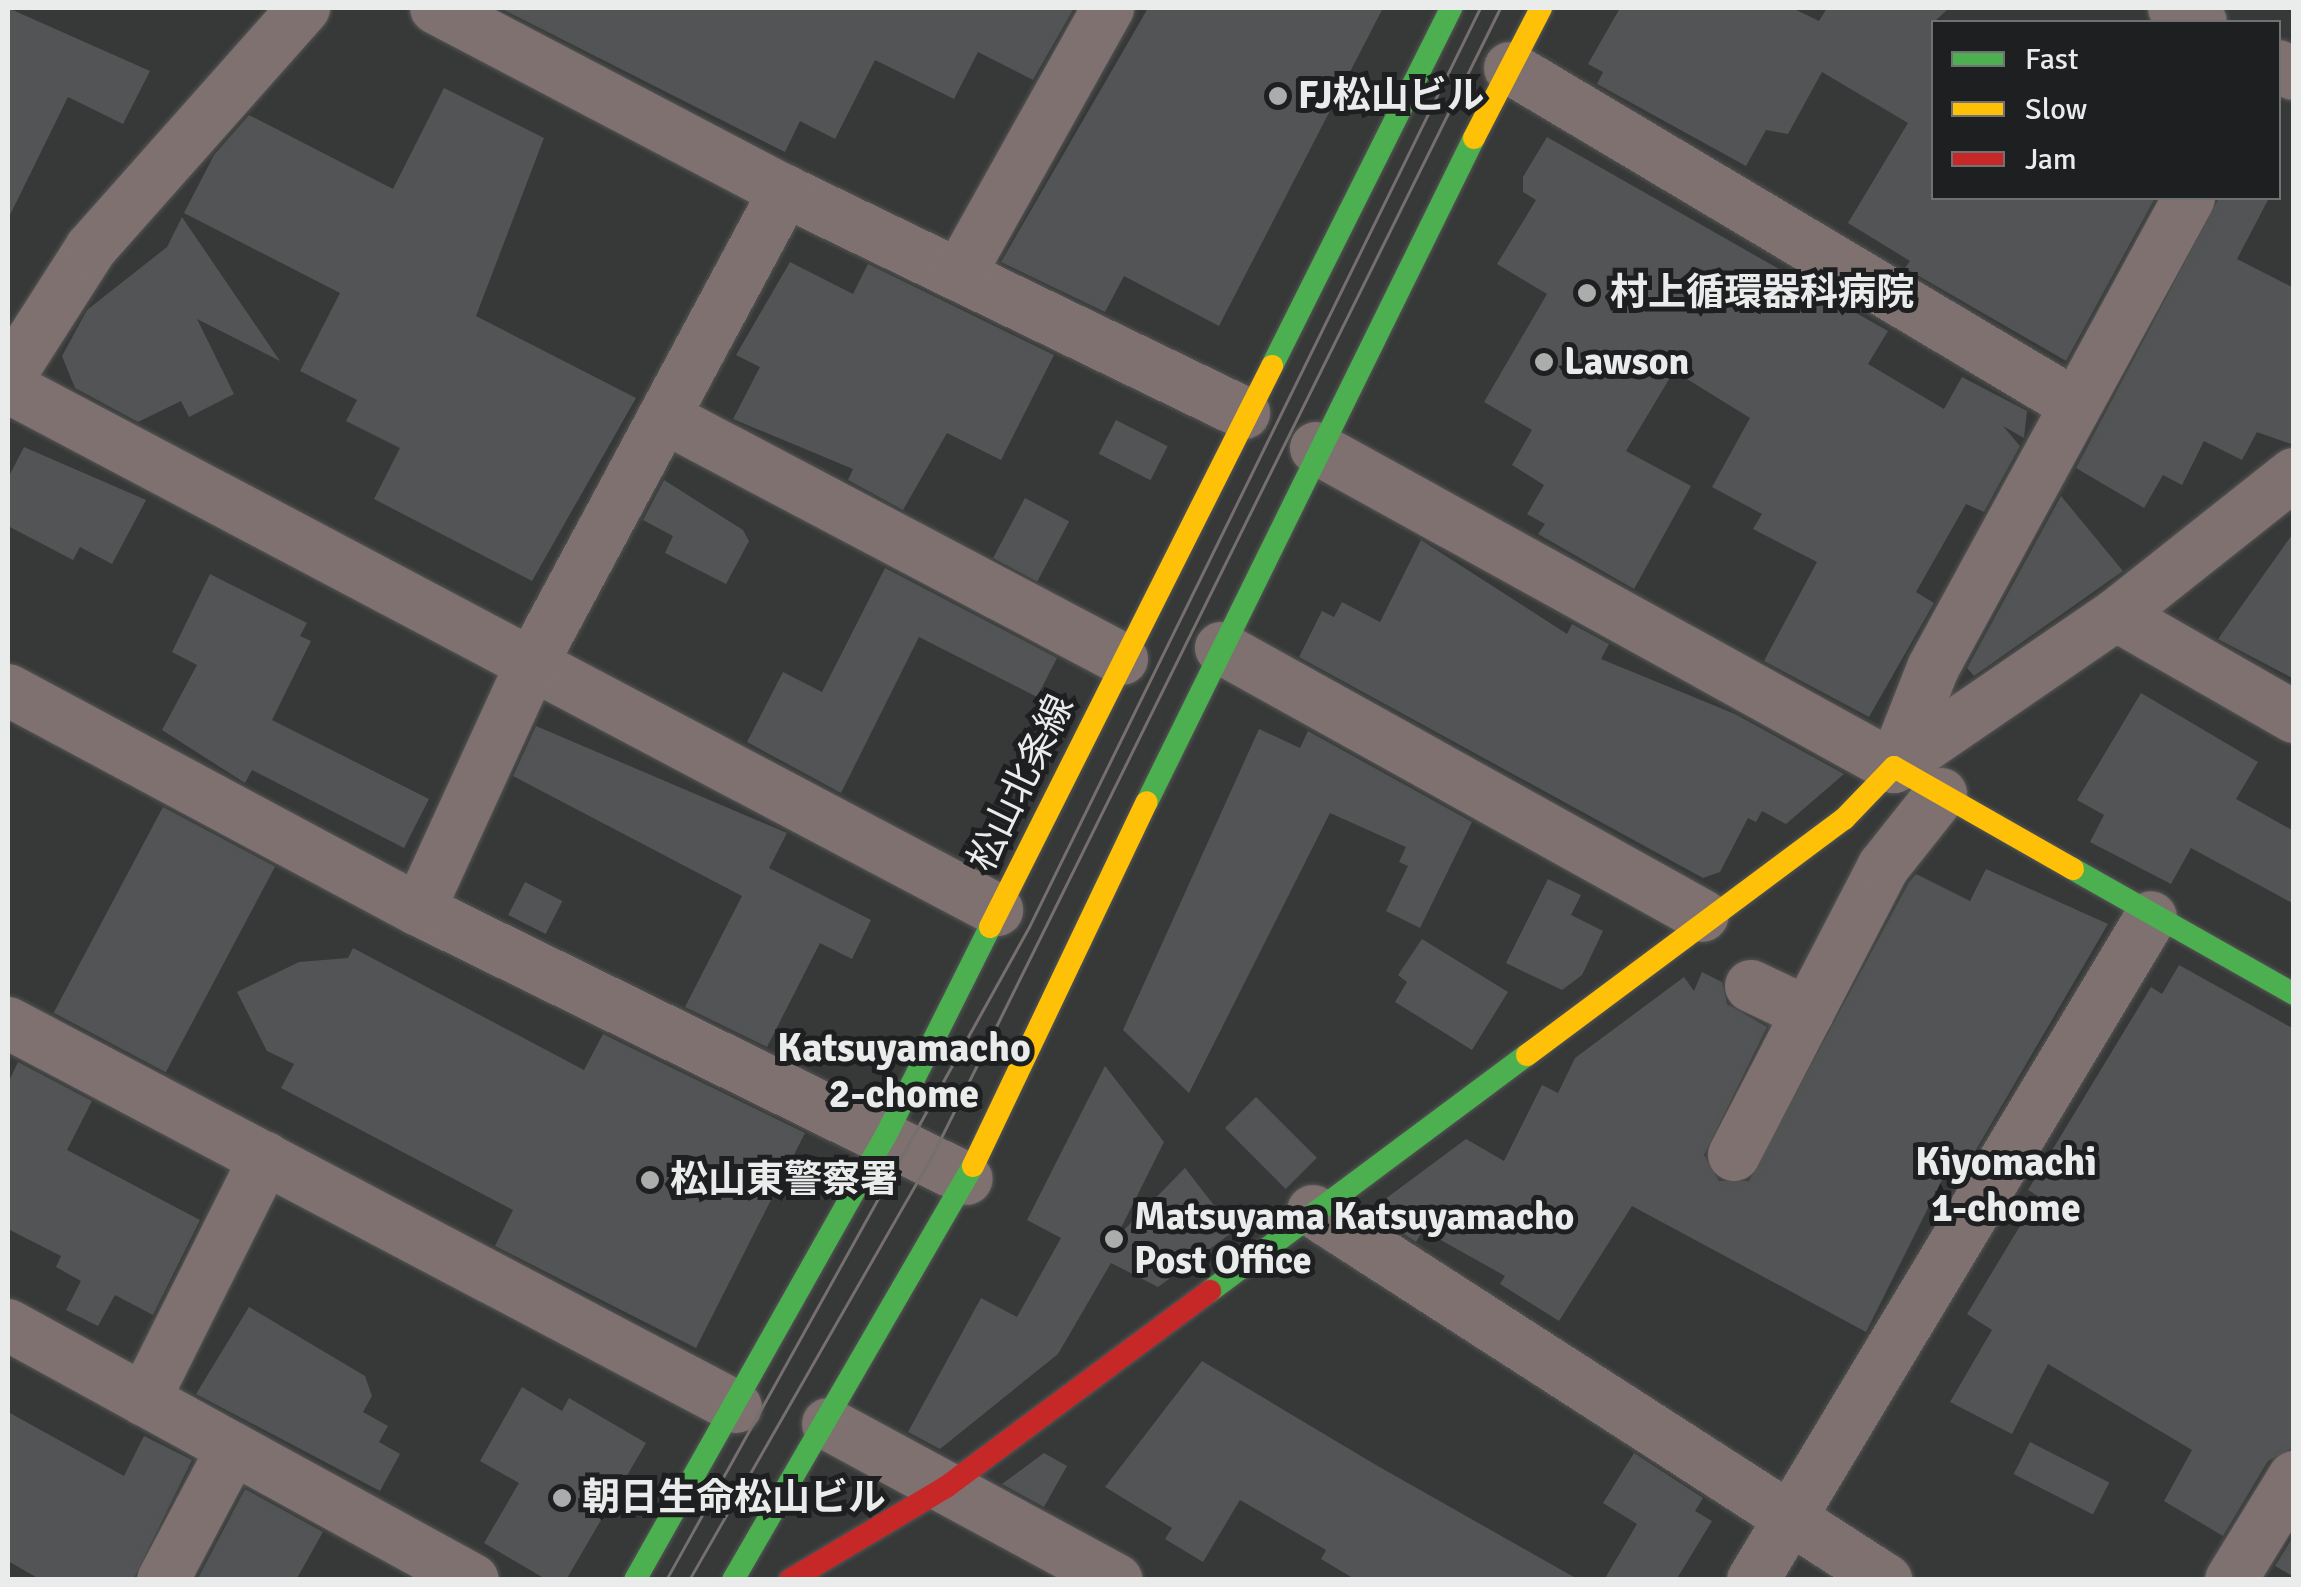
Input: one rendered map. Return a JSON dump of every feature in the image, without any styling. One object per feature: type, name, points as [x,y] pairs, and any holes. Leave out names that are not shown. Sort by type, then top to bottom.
[{"type":"main road","points":[[733,1580],[828,1424],[968,1178],[1316,448],[1541,8]]},
{"type":"main road","name":"松山北条線","points":[[635,1580],[736,1408],[886,1135],[1444,10]]},
{"type":"main road","points":[[790,1580],[946,1488],[1703,916],[1844,819],[1894,767],[2151,917],[2294,994]]},
{"type":"street","points":[[8,378],[103,234],[304,8]]},
{"type":"street","points":[[436,8],[785,191],[1244,412]]},
{"type":"street","points":[[2174,8],[2200,20]]},
{"type":"street","points":[[959,275],[1103,9]]},
{"type":"street","points":[[1510,68],[2074,404]]},
{"type":"street","points":[[419,910],[532,663],[785,191]]},
{"type":"street","points":[[1894,767],[1933,668],[2188,200]]},
{"type":"street","points":[[8,387],[997,910]]},
{"type":"street","points":[[664,417],[1122,659]]},
{"type":"street","points":[[1316,448],[1894,767]]},
{"type":"street","points":[[1894,767],[2116,614],[2294,474]]},
{"type":"street","points":[[2116,614],[2294,717]]},
{"type":"street","points":[[1221,648],[1703,916]]},
{"type":"street","points":[[8,690],[419,910],[968,1178]]},
{"type":"street","points":[[1734,1154],[1884,866],[1941,794]]},
{"type":"street","points":[[1753,1580],[2151,917]]},
{"type":"street","points":[[1751,986],[1808,1012]]},
{"type":"street","points":[[8,1022],[736,1408]]},
{"type":"street","points":[[144,1400],[265,1158]]},
{"type":"street","points":[[1314,1211],[1886,1580]]},
{"type":"street","points":[[8,1326],[472,1580]]},
{"type":"street","points":[[828,1424],[1118,1580]]},
{"type":"street","points":[[162,1580],[232,1448]]},
{"type":"street","points":[[2230,1580],[2294,1477]]},
{"type":"building","points":[[8,8],[150,71],[123,124],[68,97],[8,219]]},
{"type":"building","points":[[500,8],[1074,8],[1033,80],[978,52],[954,99],[875,60],[835,139],[800,121],[785,152]]},
{"type":"building","points":[[1148,8],[1383,8],[1219,326],[1124,276],[1105,312],[1001,262]]},
{"type":"building","points":[[1620,8],[1792,8],[1819,21],[1827,8],[1949,8],[1931,20],[1931,200],[2154,200],[2066,361],[1905,268],[1910,261],[1848,223],[1908,123],[1822,72],[1788,134],[1766,130],[1746,166],[1597,84],[1603,72],[1588,64]]},
{"type":"building","points":[[444,88],[544,138],[476,316],[636,398],[532,581],[374,499],[400,448],[346,421],[357,400],[300,371],[340,293],[184,213],[214,155],[249,115],[393,189]]},
{"type":"building","points":[[1547,137],[1888,331],[1868,364],[1944,409],[1962,377],[2027,411],[2024,438],[2003,426],[2020,446],[1984,512],[1966,504],[1916,592],[1934,603],[1869,717],[1764,661],[1817,562],[1753,529],[1762,514],[1712,487],[1750,418],[1674,371],[1626,451],[1691,486],[1634,589],[1538,534],[1545,524],[1527,514],[1544,485],[1512,465],[1532,430],[1484,402],[1547,294],[1497,264],[1536,200],[1523,192],[1523,177]]},
{"type":"building","points":[[2218,200],[2268,200],[2237,259],[2294,288],[2294,445],[2257,432],[2242,460],[2204,441],[2182,485],[2163,475],[2144,508],[2076,468]]},
{"type":"building","points":[[182,217],[280,361],[197,319],[234,394],[189,417],[181,401],[138,422],[75,388],[62,356],[87,310],[167,247]]},
{"type":"building","points":[[790,262],[853,294],[868,264],[1054,355],[1001,460],[947,433],[903,510],[848,480],[853,469],[733,419],[760,367],[736,355]]},
{"type":"building","points":[[1116,420],[1168,446],[1150,480],[1099,454]]},
{"type":"building","points":[[24,447],[146,500],[112,564],[80,547],[73,560],[8,526],[8,478]]},
{"type":"building","points":[[664,480],[743,530],[749,541],[726,584],[665,553],[673,536],[643,520]]},
{"type":"building","points":[[2061,496],[2123,571],[1974,676],[1967,668]]},
{"type":"building","points":[[1025,498],[1069,521],[1037,582],[993,558]]},
{"type":"building","points":[[2294,532],[2294,679],[2218,639]]},
{"type":"building","points":[[1421,540],[1567,634],[1572,624],[1609,644],[1601,659],[1735,714],[1844,774],[1786,824],[1762,811],[1756,822],[1748,818],[1720,872],[1703,878],[1299,657],[1322,611],[1334,617],[1342,602],[1380,622]]},
{"type":"building","points":[[885,568],[1057,658],[1037,697],[919,637],[841,793],[747,742],[783,672],[822,692]]},
{"type":"building","points":[[210,574],[307,623],[300,636],[311,641],[272,720],[429,799],[404,848],[252,770],[245,783],[162,730],[197,665],[172,652]]},
{"type":"building","points":[[2141,693],[2258,762],[2236,799],[2294,831],[2294,904],[2191,848],[2171,884],[2090,842],[2104,815],[2077,800]]},
{"type":"building","points":[[536,726],[787,833],[769,868],[871,920],[852,959],[820,943],[767,1047],[685,1007],[742,896],[513,776]]},
{"type":"building","points":[[1259,729],[1300,748],[1308,731],[1472,822],[1420,928],[1386,911],[1408,866],[1399,862],[1406,847],[1330,813],[1189,1093],[1123,1030]]},
{"type":"building","points":[[163,807],[275,867],[166,1072],[54,1013]]},
{"type":"building","points":[[1986,869],[2108,924],[1970,1160],[1956,1152],[1866,1332],[1632,1206],[1559,1321],[1500,1284],[1505,1276],[1423,1230],[1416,1242],[1369,1211],[1466,1139],[1504,1161],[1542,1085],[1558,1093],[1575,1058],[1684,977],[1694,991],[1702,972],[1722,982],[1727,1004],[1767,1027],[1704,1155],[1719,1181],[1749,1181],[1909,882],[1916,874],[1970,901]]},
{"type":"building","points":[[1548,879],[1581,895],[1571,915],[1603,931],[1582,975],[1562,990],[1506,963]]},
{"type":"building","points":[[525,882],[562,901],[546,934],[508,915]]},
{"type":"building","points":[[1422,939],[1508,992],[1472,1050],[1395,1002],[1407,982],[1398,975]]},
{"type":"building","points":[[353,948],[584,1070],[603,1034],[805,1133],[696,1348],[495,1246],[513,1210],[281,1088],[294,1064],[267,1051],[237,992],[299,962],[348,958]]},
{"type":"building","points":[[2179,965],[2294,1029],[2294,1447],[2268,1461],[2223,1536],[2164,1501],[2192,1450],[2048,1364],[2012,1434],[1950,1402],[1992,1330],[1967,1314],[2038,1196],[2028,1190],[2151,987],[2162,994]]},
{"type":"building","points":[[18,1062],[92,1101],[67,1150],[200,1220],[153,1315],[115,1295],[98,1326],[66,1310],[81,1281],[56,1267],[61,1256],[8,1229],[8,1083]]},
{"type":"building","points":[[1105,1066],[1164,1142],[1116,1238],[1185,1168],[1234,1231],[1158,1287],[1111,1263],[1058,1354],[940,1449],[908,1432],[981,1298],[1017,1317],[1061,1238],[1027,1220]]},
{"type":"building","points":[[1256,1097],[1317,1158],[1286,1189],[1225,1128]]},
{"type":"building","points":[[249,1307],[365,1376],[372,1396],[363,1412],[388,1426],[379,1442],[400,1454],[380,1491],[196,1394]]},
{"type":"building","points":[[1202,1361],[1579,1580],[1356,1580],[1321,1559],[1326,1550],[1240,1500],[1203,1562],[1165,1539],[1172,1528],[1105,1487]]},
{"type":"building","name":"朝日生命松山ビル","points":[[522,1387],[562,1411],[569,1398],[646,1443],[566,1580],[547,1580],[484,1543],[519,1483],[480,1461]]},
{"type":"building","points":[[8,1412],[124,1476],[144,1436],[192,1460],[133,1580],[41,1580],[8,1561]]},
{"type":"building","points":[[2030,1442],[2109,1482],[2093,1514],[2014,1474]]},
{"type":"building","points":[[1044,1453],[1067,1466],[1044,1507],[1002,1484]]},
{"type":"building","points":[[1634,1453],[1703,1498],[1695,1511],[1712,1521],[1676,1580],[1604,1580],[1637,1524],[1603,1503]]},
{"type":"building","points":[[245,1489],[323,1532],[296,1580],[197,1580]]},
{"type":"building","points":[[2294,1535],[2294,1577],[2275,1566]]},
{"type":"tram line","points":[[666,1580],[1029,927],[1480,8]]},
{"type":"tram line","points":[[689,1580],[931,1158],[1500,8]]},
{"type":"traffic: fast","points":[[1272,366],[1451,8]]},
{"type":"traffic: fast","points":[[1147,802],[1474,138]]},
{"type":"traffic: fast","points":[[2073,869],[2294,994]]},
{"type":"traffic: fast","points":[[635,1580],[886,1135],[990,927]]},
{"type":"traffic: fast","points":[[1210,1291],[1527,1055]]},
{"type":"traffic: fast","points":[[733,1580],[973,1166]]},
{"type":"traffic: slow","points":[[1474,138],[1541,8]]},
{"type":"traffic: slow","points":[[990,927],[1272,366]]},
{"type":"traffic: slow","points":[[1527,1055],[1844,819],[1894,767],[2073,869]]},
{"type":"traffic: slow","points":[[973,1166],[1147,802]]},
{"type":"traffic: jam","points":[[790,1580],[946,1487],[1210,1291]]},
{"type":"place","name":"FJ松山ビル","points":[[1278,96]]},
{"type":"place","name":"村上循環器科病院","points":[[1587,293]]},
{"type":"place","name":"Lawson","points":[[1544,362]]},
{"type":"place","name":"松山東警察署","points":[[650,1180]]},
{"type":"place","name":"Matsuyama Katsuyamacho Post Office","points":[[1114,1239]]},
{"type":"place","name":"朝日生命松山ビル","points":[[562,1498]]},
{"type":"district","name":"Katsuyamacho 2-chome","points":[[904,1071]]},
{"type":"district","name":"Kiyomachi 1-chome","points":[[2006,1185]]}]
